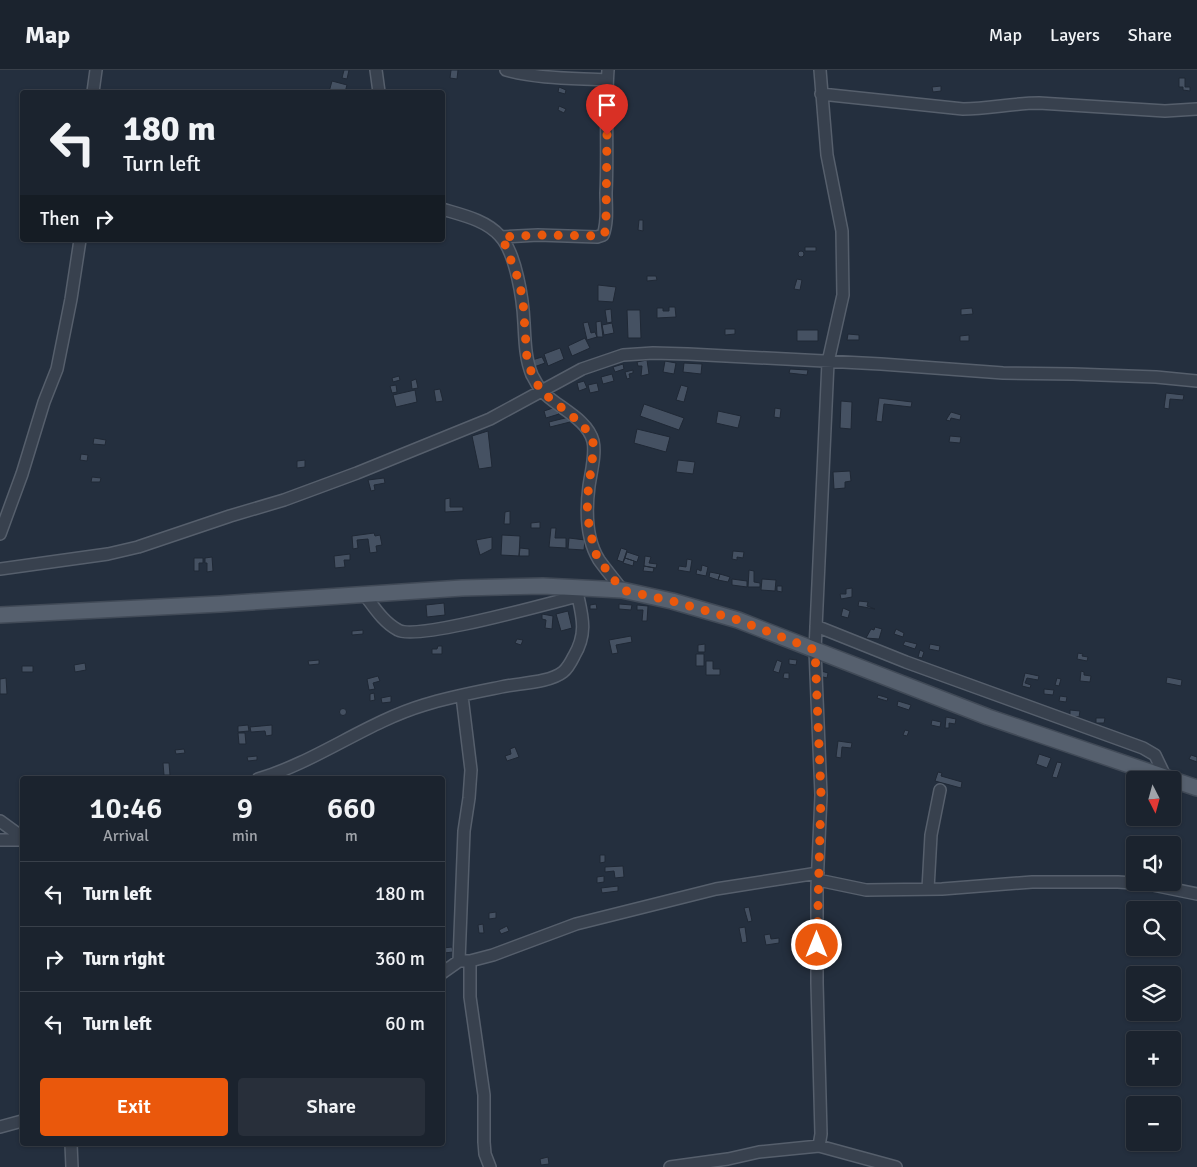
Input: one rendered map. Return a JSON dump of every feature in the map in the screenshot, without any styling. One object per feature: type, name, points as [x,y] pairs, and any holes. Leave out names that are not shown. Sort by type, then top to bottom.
[{"type":"main road","points":[[0,615],[220,604],[462,588],[577,592],[622,590],[672,601],[738,620],[988,717],[1146,771]]},
{"type":"main road","points":[[1181,783],[1197,788]]},
{"type":"street","points":[[93,90],[96,70]]},
{"type":"street","points":[[376,70],[379,90]]},
{"type":"street","points":[[502,237],[538,235],[597,237],[603,235],[606,219],[608,148],[606,105],[608,75],[547,78],[506,70]]},
{"type":"street","points":[[819,1146],[821,1134],[817,983],[821,794],[815,650],[828,362],[843,295],[842,231],[827,155],[820,70]]},
{"type":"street","points":[[821,94],[979,109],[1021,103],[1146,110],[1197,109]]},
{"type":"street","points":[[445,210],[483,223],[502,237],[519,281],[523,301],[527,359],[532,374],[541,391],[579,421],[593,441],[587,500],[590,538],[599,560],[622,590]]},
{"type":"street","points":[[0,534],[22,474],[44,402],[57,369],[80,242]]},
{"type":"street","points":[[0,569],[108,554],[164,540],[230,516],[284,500],[357,473],[490,419],[582,369],[623,355],[653,353],[688,354],[881,364],[1004,374],[1156,377],[1197,381]]},
{"type":"street","points":[[267,776],[305,761],[385,721],[422,705],[503,686],[553,677],[563,672],[578,650],[583,634],[584,624],[577,592],[448,628],[412,633],[399,631],[384,620],[364,594]]},
{"type":"street","points":[[816,626],[906,662],[1143,748],[1155,755],[1163,771]]},
{"type":"street","points":[[462,696],[470,770],[469,798],[464,831],[464,961],[484,1095],[485,1154],[490,1167]]},
{"type":"street","points":[[928,889],[931,835],[940,790]]},
{"type":"street","points":[[0,821],[20,836]]},
{"type":"street","points":[[0,840],[20,838]]},
{"type":"street","points":[[445,971],[464,961],[493,955],[576,924],[716,889],[777,878],[818,877],[866,890],[928,889],[1071,881],[1148,884],[1197,894]]},
{"type":"street","points":[[0,1127],[20,1122]]},
{"type":"street","points":[[71,1146],[72,1167]]},
{"type":"street","points":[[670,1167],[759,1152],[819,1146],[896,1167]]},
{"type":"building","points":[[344,70],[349,70],[347,79],[342,78]]},
{"type":"building","points":[[451,70],[458,70],[457,79],[450,78]]},
{"type":"building","points":[[1179,78],[1185,78],[1185,87],[1190,87],[1190,91],[1179,87]]},
{"type":"building","points":[[332,81],[347,85],[346,90],[330,90]]},
{"type":"building","points":[[941,86],[941,91],[933,92],[932,87]]},
{"type":"building","points":[[559,87],[566,90],[565,94],[558,92]]},
{"type":"building","points":[[559,106],[566,109],[564,113],[558,110]]},
{"type":"building","points":[[639,220],[643,220],[643,231],[638,230]]},
{"type":"building","points":[[805,247],[816,247],[816,251],[805,251]]},
{"type":"building","points":[[801,251],[804,254],[801,257],[798,254]]},
{"type":"building","points":[[647,276],[656,276],[657,280],[647,281]]},
{"type":"building","points":[[797,279],[802,280],[800,290],[794,289]]},
{"type":"building","points":[[598,285],[616,287],[613,302],[598,301]]},
{"type":"building","points":[[669,307],[675,307],[676,317],[657,318],[657,308],[669,311]]},
{"type":"building","points":[[972,308],[973,314],[961,315],[961,309]]},
{"type":"building","points":[[611,309],[612,322],[607,323],[605,310]]},
{"type":"building","points":[[627,310],[640,310],[641,338],[628,338]]},
{"type":"building","points":[[601,321],[603,337],[597,337],[596,322]]},
{"type":"building","points":[[588,322],[591,333],[595,332],[597,337],[587,340],[583,323]]},
{"type":"building","points":[[612,323],[614,333],[604,335],[602,325]]},
{"type":"building","points":[[725,329],[735,329],[735,334],[725,335]]},
{"type":"building","points":[[797,330],[818,330],[818,341],[797,341]]},
{"type":"building","points":[[848,334],[859,335],[859,340],[847,340]]},
{"type":"building","points":[[969,335],[969,341],[960,341],[960,336]]},
{"type":"building","points":[[585,338],[590,348],[572,356],[568,346]]},
{"type":"building","points":[[560,348],[564,359],[548,366],[544,354]]},
{"type":"building","points":[[542,357],[545,363],[534,367],[532,360]]},
{"type":"building","points":[[647,360],[649,374],[641,376],[642,366],[638,366],[637,362]]},
{"type":"building","points":[[665,361],[676,363],[674,374],[663,372]]},
{"type":"building","points":[[684,363],[702,364],[701,374],[683,372]]},
{"type":"building","points":[[623,364],[624,369],[615,372],[613,367]]},
{"type":"building","points":[[790,369],[808,370],[807,375],[789,373]]},
{"type":"building","points":[[633,370],[633,373],[629,374],[630,378],[627,379],[625,372]]},
{"type":"building","points":[[612,374],[614,381],[603,384],[601,377]]},
{"type":"building","points":[[399,376],[400,380],[393,382],[392,378]]},
{"type":"building","points":[[416,379],[418,388],[412,389],[411,381]]},
{"type":"building","points":[[584,381],[587,388],[579,391],[577,383]]},
{"type":"building","points":[[597,383],[599,391],[590,393],[588,385]]},
{"type":"building","points":[[396,385],[397,392],[392,393],[390,386]]},
{"type":"building","points":[[681,385],[688,387],[684,402],[676,400]]},
{"type":"building","points":[[440,389],[443,401],[436,402],[434,390]]},
{"type":"building","points":[[415,390],[417,402],[396,407],[393,395]]},
{"type":"building","points":[[1166,393],[1184,395],[1183,400],[1170,399],[1169,409],[1164,408]]},
{"type":"building","points":[[879,398],[912,402],[911,407],[884,404],[882,422],[876,421]]},
{"type":"building","points":[[841,401],[852,402],[851,429],[840,428]]},
{"type":"building","points":[[644,404],[684,418],[679,430],[640,416]]},
{"type":"building","points":[[556,407],[559,414],[546,418],[544,411]]},
{"type":"building","points":[[775,408],[781,409],[780,418],[774,417]]},
{"type":"building","points":[[718,411],[741,416],[738,428],[716,423]]},
{"type":"building","points":[[951,412],[961,415],[960,420],[951,418],[950,421],[946,420]]},
{"type":"building","points":[[569,417],[570,422],[550,427],[549,422]]},
{"type":"building","points":[[637,429],[670,437],[666,452],[634,443]]},
{"type":"building","points":[[488,431],[492,467],[479,469],[472,436]]},
{"type":"building","points":[[950,436],[961,437],[960,443],[949,442]]},
{"type":"building","points":[[94,438],[106,440],[105,445],[93,444]]},
{"type":"building","points":[[81,454],[88,455],[87,461],[80,460]]},
{"type":"building","points":[[305,460],[305,467],[297,468],[297,461]]},
{"type":"building","points":[[678,460],[695,462],[693,474],[676,472]]},
{"type":"building","points":[[850,471],[851,481],[845,482],[845,488],[834,489],[833,472]]},
{"type":"building","points":[[92,477],[101,478],[100,482],[91,482]]},
{"type":"building","points":[[384,478],[385,483],[374,485],[375,490],[371,491],[368,480]]},
{"type":"building","points":[[450,498],[450,507],[463,507],[463,511],[445,512],[445,499]]},
{"type":"building","points":[[510,511],[510,524],[504,524],[505,512]]},
{"type":"building","points":[[540,522],[540,528],[531,528],[531,523]]},
{"type":"building","points":[[551,528],[556,528],[555,538],[566,538],[566,548],[549,547]]},
{"type":"building","points":[[374,533],[375,536],[380,535],[382,545],[376,546],[377,552],[370,553],[368,539],[357,540],[358,548],[353,549],[352,536]]},
{"type":"building","points":[[502,535],[520,536],[519,556],[501,555]]},
{"type":"building","points":[[492,537],[492,549],[480,555],[476,540]]},
{"type":"building","points":[[569,538],[585,540],[584,550],[568,549]]},
{"type":"building","points":[[520,548],[529,549],[529,556],[519,556]]},
{"type":"building","points":[[621,548],[627,550],[623,562],[617,560]]},
{"type":"building","points":[[733,551],[744,552],[743,558],[737,557],[737,560],[732,559]]},
{"type":"building","points":[[627,552],[639,556],[637,562],[625,558]]},
{"type":"building","points":[[350,554],[350,560],[344,560],[345,567],[335,568],[334,556]]},
{"type":"building","points":[[645,556],[651,557],[649,563],[657,564],[656,568],[644,566]]},
{"type":"building","points":[[212,557],[213,571],[207,572],[205,558]]},
{"type":"building","points":[[194,558],[203,558],[203,563],[199,563],[199,571],[194,571]]},
{"type":"building","points":[[625,558],[634,561],[633,566],[623,563]]},
{"type":"building","points":[[687,559],[692,560],[690,572],[678,570],[679,566],[686,567]]},
{"type":"building","points":[[702,565],[708,567],[706,576],[696,574],[697,569],[701,571]]},
{"type":"building","points":[[644,566],[654,568],[653,572],[643,571]]},
{"type":"building","points":[[749,570],[754,571],[754,582],[760,583],[760,587],[748,587]]},
{"type":"building","points":[[710,572],[720,574],[718,580],[709,577]]},
{"type":"building","points":[[720,574],[730,577],[728,582],[718,580]]},
{"type":"building","points":[[732,579],[747,581],[747,587],[732,585]]},
{"type":"building","points":[[762,579],[776,580],[775,591],[761,590]]},
{"type":"building","points":[[777,586],[782,586],[782,592],[777,591]]},
{"type":"building","points":[[852,588],[852,597],[841,599],[840,594],[846,594],[846,589]]},
{"type":"building","points":[[859,601],[868,602],[867,606],[875,609],[858,606]]},
{"type":"building","points":[[444,603],[445,615],[427,617],[426,605]]},
{"type":"building","points":[[596,604],[597,609],[590,609],[590,605]]},
{"type":"building","points":[[619,604],[632,605],[631,610],[619,609]]},
{"type":"building","points":[[637,605],[648,606],[647,621],[642,621],[643,610],[637,610]]},
{"type":"building","points":[[843,608],[850,611],[848,618],[841,616]]},
{"type":"building","points":[[568,611],[572,628],[561,631],[556,614]]},
{"type":"building","points":[[542,614],[553,616],[552,629],[545,628],[546,620],[542,619]]},
{"type":"building","points":[[875,627],[882,629],[879,639],[866,638],[871,629],[874,630]]},
{"type":"building","points":[[896,629],[904,633],[903,637],[894,634]]},
{"type":"building","points":[[363,630],[363,634],[352,635],[352,631]]},
{"type":"building","points":[[631,636],[632,642],[616,645],[618,653],[612,654],[609,640]]},
{"type":"building","points":[[517,639],[523,640],[521,645],[515,643]]},
{"type":"building","points":[[905,641],[917,644],[915,649],[903,645]]},
{"type":"building","points":[[705,644],[705,652],[698,652],[698,645]]},
{"type":"building","points":[[930,644],[940,646],[939,651],[929,649]]},
{"type":"building","points":[[438,646],[442,646],[442,654],[432,654],[432,649],[437,649]]},
{"type":"building","points":[[920,650],[924,652],[922,658],[918,657]]},
{"type":"building","points":[[1078,653],[1088,657],[1087,661],[1077,659]]},
{"type":"building","points":[[696,654],[704,654],[704,666],[696,666]]},
{"type":"building","points":[[789,659],[797,660],[796,665],[789,664]]},
{"type":"building","points":[[319,660],[319,664],[309,665],[308,661]]},
{"type":"building","points":[[777,660],[782,662],[779,673],[773,671]]},
{"type":"building","points":[[706,661],[713,661],[713,669],[720,669],[720,675],[706,675]]},
{"type":"building","points":[[85,663],[86,670],[75,672],[74,665]]},
{"type":"building","points":[[22,666],[33,666],[33,672],[22,672]]},
{"type":"building","points":[[821,671],[828,673],[827,678],[819,676]]},
{"type":"building","points":[[1081,671],[1084,672],[1084,675],[1091,676],[1090,682],[1080,681]]},
{"type":"building","points":[[784,673],[789,673],[789,679],[783,678]]},
{"type":"building","points":[[1025,673],[1039,676],[1038,680],[1027,678],[1025,683],[1031,685],[1030,688],[1022,686]]},
{"type":"building","points":[[378,676],[380,681],[373,683],[375,689],[369,690],[367,679]]},
{"type":"building","points":[[1167,677],[1182,680],[1181,686],[1166,683]]},
{"type":"building","points":[[6,678],[7,694],[0,694],[0,679]]},
{"type":"building","points":[[1057,678],[1061,679],[1059,686],[1055,685]]},
{"type":"building","points":[[1044,689],[1054,690],[1053,695],[1044,694]]},
{"type":"building","points":[[374,693],[375,700],[370,701],[370,694]]},
{"type":"building","points":[[878,695],[888,698],[887,701],[877,698]]},
{"type":"building","points":[[391,696],[391,702],[382,703],[381,698]]},
{"type":"building","points":[[1060,696],[1067,697],[1066,702],[1059,701]]},
{"type":"building","points":[[898,701],[911,705],[909,710],[897,706]]},
{"type":"building","points":[[343,709],[346,712],[343,715],[340,712]]},
{"type":"building","points":[[1070,710],[1080,711],[1079,717],[1070,716]]},
{"type":"building","points":[[946,717],[956,719],[955,724],[949,723],[949,728],[945,728]]},
{"type":"building","points":[[1096,718],[1105,718],[1104,723],[1096,723]]},
{"type":"building","points":[[932,720],[941,722],[940,727],[931,725]]},
{"type":"building","points":[[248,725],[249,731],[238,732],[238,726]]},
{"type":"building","points":[[272,725],[272,735],[266,736],[265,731],[251,732],[250,727]]},
{"type":"building","points":[[905,730],[909,731],[907,736],[903,735]]},
{"type":"building","points":[[238,733],[245,733],[246,744],[239,744]]},
{"type":"building","points":[[838,741],[852,743],[851,748],[842,747],[841,758],[836,757]]},
{"type":"building","points":[[515,747],[519,757],[507,761],[505,756],[511,754],[510,749]]},
{"type":"building","points":[[184,749],[185,753],[176,754],[175,750]]},
{"type":"building","points":[[1039,754],[1051,758],[1047,768],[1036,764]]},
{"type":"building","points":[[1191,755],[1197,757],[1197,762],[1189,759]]},
{"type":"building","points":[[257,756],[257,760],[248,761],[247,757]]},
{"type":"building","points":[[1057,762],[1062,763],[1057,778],[1052,777]]},
{"type":"building","points":[[163,763],[169,763],[170,775],[164,775]]},
{"type":"building","points":[[938,772],[942,773],[941,776],[962,782],[961,788],[935,781]]},
{"type":"building","points":[[600,855],[605,855],[605,862],[600,863]]},
{"type":"building","points":[[623,866],[624,877],[615,878],[614,871],[605,872],[605,867]]},
{"type":"building","points":[[604,876],[604,882],[597,883],[597,877]]},
{"type":"building","points":[[618,886],[618,891],[602,893],[601,888]]},
{"type":"building","points":[[749,907],[752,921],[748,922],[744,908]]},
{"type":"building","points":[[496,912],[496,918],[489,919],[489,913]]},
{"type":"building","points":[[483,924],[484,933],[479,933],[478,925]]},
{"type":"building","points":[[507,926],[509,931],[501,934],[499,930]]},
{"type":"building","points":[[745,927],[747,942],[742,943],[739,928]]},
{"type":"building","points":[[770,934],[771,939],[779,938],[779,943],[766,945],[764,935]]},
{"type":"building","points":[[452,947],[453,952],[445,953],[445,948]]},
{"type":"building","points":[[548,1157],[549,1164],[541,1165],[540,1159]]},
{"type":"route","points":[[607,135],[606,219],[605,232],[602,236],[519,235],[502,237],[519,281],[523,301],[527,359],[541,391],[583,425],[593,441],[592,472],[587,500],[590,538],[599,560],[622,590],[672,601],[738,620],[815,650],[821,794],[817,887],[817,945]]}]
